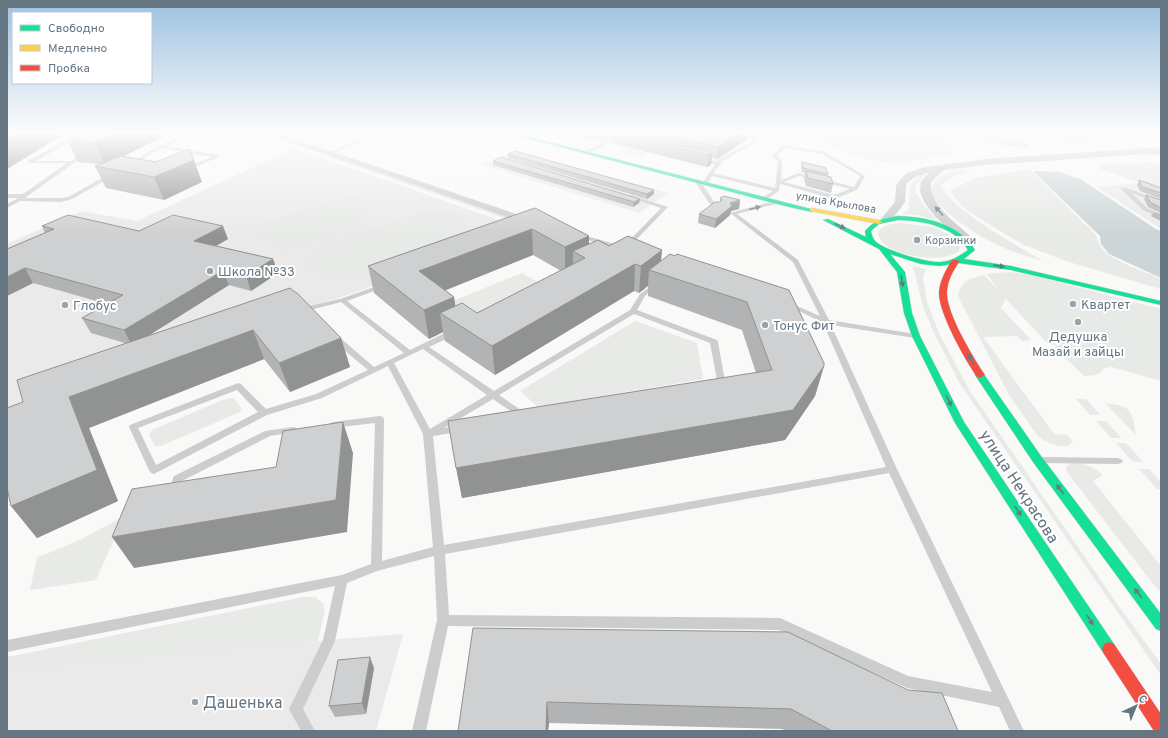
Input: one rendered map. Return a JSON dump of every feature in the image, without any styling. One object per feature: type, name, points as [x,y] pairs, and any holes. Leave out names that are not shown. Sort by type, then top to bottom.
[{"type":"main road","name":"улица Крылова","points":[[641,167],[791,206],[883,221]]},
{"type":"main road","points":[[791,206],[821,217],[894,255],[920,262],[941,263],[958,261],[1026,271],[1161,302]]},
{"type":"main road","name":"улица Крылова","points":[[878,247],[869,238],[868,231],[871,226],[883,221],[899,219],[929,222],[957,232],[968,241],[984,248]]},
{"type":"main road","name":"улица Некрасова","points":[[968,241],[972,250],[969,256],[958,261],[946,273],[943,284],[942,298],[946,313],[977,371],[1037,459],[1161,625]]},
{"type":"main road","name":"улица Некрасова","points":[[878,247],[901,272],[908,313],[916,336],[960,422],[1161,728]]},
{"type":"main road","points":[[1018,260],[1161,302]]},
{"type":"street","points":[[372,167],[544,227]]},
{"type":"street","points":[[883,221],[898,207],[901,199],[901,185],[906,179],[916,172],[945,167]]},
{"type":"street","points":[[941,168],[926,181],[925,192],[937,210],[968,241]]},
{"type":"lane","points":[[7,206],[22,198],[64,167]]},
{"type":"lane","points":[[182,171],[190,167]]},
{"type":"lane","points":[[715,167],[701,183],[716,209]]},
{"type":"lane","points":[[764,199],[777,190],[780,167]]},
{"type":"lane","points":[[779,182],[834,197],[855,189],[863,176],[848,167]]},
{"type":"lane","points":[[7,196],[22,198],[66,199],[114,173]]},
{"type":"lane","points":[[710,174],[777,190]]},
{"type":"lane","points":[[779,182],[799,174],[855,189]]},
{"type":"lane","points":[[1161,202],[1124,189],[1145,209],[1161,216]]},
{"type":"lane","points":[[617,252],[628,250],[665,207],[621,194]]},
{"type":"lane","points":[[778,202],[733,214],[796,261],[826,322],[892,469],[1016,731]]},
{"type":"lane","points":[[573,235],[628,250]]},
{"type":"lane","points":[[428,434],[633,311],[642,295],[661,281]]},
{"type":"lane","points":[[307,316],[301,311],[342,300],[387,284]]},
{"type":"lane","points":[[342,300],[410,354]]},
{"type":"lane","points":[[777,300],[796,307],[826,322],[916,336]]},
{"type":"lane","points":[[428,434],[722,387],[714,342],[633,311]]},
{"type":"lane","points":[[264,413],[238,386],[133,427],[154,470],[264,413],[318,396],[461,329]]},
{"type":"lane","points":[[326,331],[374,371]]},
{"type":"lane","points":[[425,346],[526,418]]},
{"type":"lane","points":[[390,363],[428,434],[439,550],[443,620],[419,731]]},
{"type":"lane","points":[[320,426],[380,419],[376,567]]},
{"type":"lane","points":[[193,486],[178,489],[177,480],[268,433],[302,428],[291,441]]},
{"type":"lane","points":[[1037,459],[1118,462]]},
{"type":"lane","points":[[7,646],[342,580],[376,567],[439,550],[892,469]]},
{"type":"lane","points":[[308,731],[296,709],[329,641],[342,580]]},
{"type":"lane","points":[[443,620],[780,624],[907,682],[1002,702]]},
{"type":"shaded area","name":"Школа №33","points":[[252,167],[349,167],[528,230],[339,298],[290,312],[7,415],[7,244],[81,211],[137,221]]},
{"type":"shaded area","points":[[359,167],[365,167],[525,222],[529,227]]},
{"type":"shaded area","points":[[490,167],[575,167],[669,193],[639,213]]},
{"type":"shaded area","points":[[1100,167],[1161,167],[1161,191],[1100,169]]},
{"type":"shaded area","points":[[963,169],[971,172],[955,175],[941,186],[948,196],[972,217],[1043,261],[1017,253],[994,243],[959,222],[939,203],[933,195],[932,187],[934,183],[945,174]]},
{"type":"shaded area","points":[[1029,169],[1096,235],[1100,246],[1105,252],[1124,263],[1161,279],[1161,289],[1069,262],[1024,245],[969,212],[961,205],[950,190],[972,180],[973,178]]},
{"type":"shaded area","points":[[1033,171],[1061,172],[1082,180],[1161,231],[1161,278],[1109,254],[1101,244],[1100,236]]},
{"type":"shaded area","points":[[922,174],[925,175],[916,185],[915,192],[925,207],[935,217],[935,220],[917,215],[902,214],[908,210],[911,183]]},
{"type":"shaded area","points":[[1161,181],[1161,229],[1097,187]]},
{"type":"shaded area","points":[[355,195],[374,205],[363,210],[377,218],[284,250],[250,226]]},
{"type":"shaded area","points":[[420,212],[457,212],[465,216],[470,223],[465,233],[350,278],[324,275],[309,268],[309,260],[319,249]]},
{"type":"shaded area","points":[[902,223],[932,227],[950,235],[960,245],[959,251],[951,255],[927,258],[900,252],[881,241],[878,233],[882,228],[892,224]]},
{"type":"shaded area","points":[[913,266],[926,269],[923,277],[927,302],[939,333],[970,391],[1118,605],[1161,664],[1161,675],[960,384],[934,333],[923,307]]},
{"type":"shaded area","points":[[1010,272],[1031,275],[1161,309],[1161,381],[1112,367],[1104,368],[1096,375],[1084,376],[1054,347],[1057,346],[1046,342],[1006,299],[1001,308],[1031,340],[1022,341],[1017,336],[983,337],[1054,434],[1067,435],[1073,441],[1068,446],[1058,446],[1045,441],[1037,435],[1009,395],[958,296],[961,287],[967,281],[974,277],[984,275],[999,291],[987,274]]},
{"type":"shaded area","points":[[522,273],[540,283],[475,318],[453,303],[455,300]]},
{"type":"shaded area","points":[[635,321],[697,343],[703,379],[538,407],[520,391]]},
{"type":"shaded area","points":[[225,399],[235,399],[242,409],[240,412],[161,446],[155,446],[149,435],[152,430]]},
{"type":"shaded area","points":[[1076,399],[1086,399],[1100,415],[1090,415]]},
{"type":"shaded area","points":[[1105,403],[1121,406],[1129,411],[1133,420],[1136,435]]},
{"type":"shaded area","points":[[1096,421],[1106,421],[1121,438],[1111,438]]},
{"type":"shaded area","points":[[1116,443],[1126,443],[1143,462],[1132,461]]},
{"type":"shaded area","points":[[1070,463],[1088,466],[1103,475],[1093,481],[1161,566],[1161,592],[1153,584],[1067,472],[1066,468]]},
{"type":"shaded area","points":[[1139,469],[1149,469],[1161,482],[1161,489],[1157,489]]},
{"type":"shaded area","points":[[125,515],[96,580],[30,590],[37,557],[82,539]]},
{"type":"shaded area","points":[[303,597],[315,597],[323,603],[325,611],[318,641],[7,672],[7,657]]},
{"type":"shaded area","name":"Дашенька","points":[[403,634],[376,731],[7,731],[7,672]]},
{"type":"building","points":[[103,167],[176,167],[154,177]]},
{"type":"building","points":[[515,167],[536,167],[640,199],[634,202]]},
{"type":"building","points":[[555,167],[574,167],[654,190],[647,194]]},
{"type":"building","points":[[824,167],[826,168],[828,174],[803,168]]},
{"type":"building","points":[[806,171],[831,177],[833,184],[808,178]]},
{"type":"building","points":[[1139,180],[1161,188],[1161,193],[1142,187]]},
{"type":"building","points":[[1146,195],[1161,200],[1161,208],[1150,202]]},
{"type":"building","points":[[724,196],[740,200],[730,203],[732,206],[716,219],[699,214],[715,202],[720,202],[722,200],[720,198]]},
{"type":"building","points":[[535,208],[589,236],[565,247],[532,229],[419,271],[454,297],[424,310],[368,266]]},
{"type":"building","points":[[68,215],[139,231],[173,215],[223,226],[194,241],[273,259],[246,276],[223,271],[124,330],[82,318],[123,295],[25,268],[7,277],[7,249],[54,229],[42,226]]},
{"type":"building","points":[[628,236],[662,250],[641,266],[635,264],[492,346],[440,313],[462,303],[477,313],[585,258],[573,251],[598,240],[609,246]]},
{"type":"building","points":[[670,254],[675,256],[677,254],[789,290],[824,363],[824,366],[793,410],[456,468],[448,421],[772,370],[747,302],[649,270]]},
{"type":"building","points":[[290,288],[298,294],[341,338],[279,363],[253,330],[69,397],[97,470],[11,506],[7,488],[7,408],[23,402],[17,380]]},
{"type":"building","points":[[343,422],[336,500],[112,537],[132,489],[276,467],[283,431]]},
{"type":"building","points":[[473,628],[788,632],[908,690],[942,693],[958,731],[832,731],[791,709],[547,702],[546,731],[458,731]]},
{"type":"building","points":[[370,657],[362,703],[329,706],[338,660]]},
{"type":"traffic: fast","points":[[642,167],[791,206],[812,210]]},
{"type":"traffic: fast","points":[[826,220],[841,227],[859,237],[879,247],[900,256],[921,262],[940,264],[958,261],[972,250],[965,240],[947,228],[923,220],[911,218],[898,218],[877,223],[868,231],[869,238],[875,245]]},
{"type":"traffic: fast","points":[[882,249],[901,272],[908,313],[916,336],[960,423],[1109,649]]},
{"type":"traffic: fast","points":[[960,261],[1011,268],[1161,303]]},
{"type":"traffic: fast","points":[[980,375],[1037,459],[1161,625]]},
{"type":"traffic: slow","points":[[812,210],[879,222]]},
{"type":"traffic: jam","points":[[955,262],[944,283],[943,301],[949,319],[980,375]]},
{"type":"traffic: jam","points":[[1109,649],[1161,728]]},
{"type":"place","name":"Корзинки","points":[[917,240]]},
{"type":"place","name":"Школа №33","points":[[210,271]]},
{"type":"place","name":"Квартет","points":[[1073,304]]},
{"type":"place","name":"Глобус","points":[[65,305]]},
{"type":"place","name":"Дедушка Мазай и зайцы","points":[[1078,322]]},
{"type":"place","name":"Тонус Фит","points":[[765,325]]},
{"type":"place","name":"Дашенька","points":[[195,702]]}]
